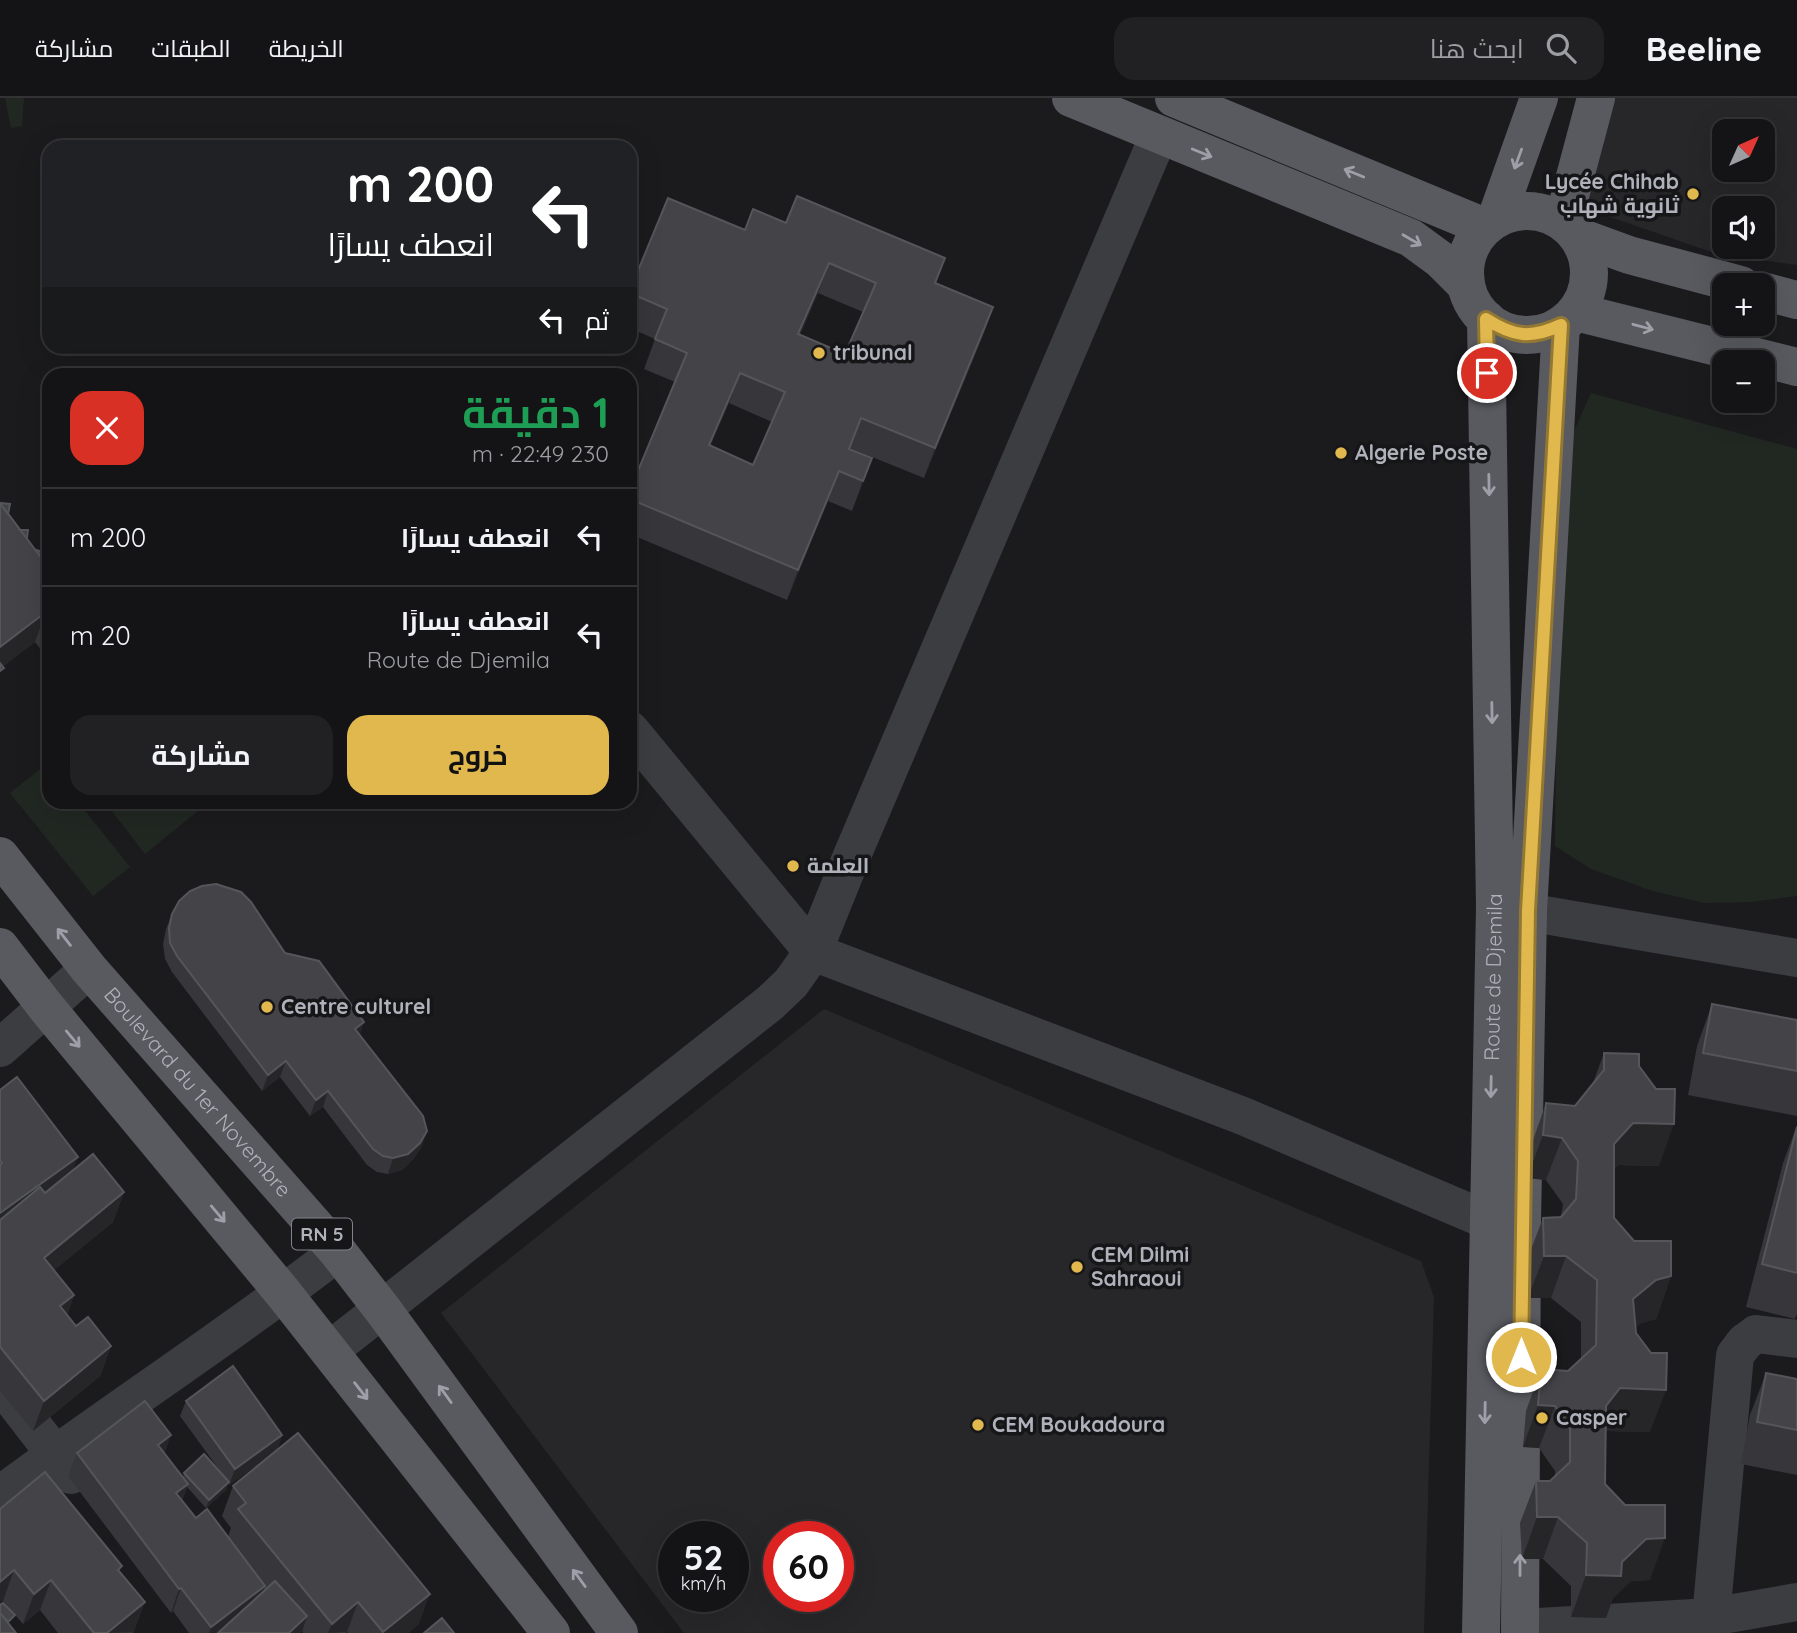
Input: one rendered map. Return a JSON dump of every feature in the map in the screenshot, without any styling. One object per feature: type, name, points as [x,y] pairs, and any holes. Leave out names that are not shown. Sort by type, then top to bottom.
[{"type":"main road","points":[[1071,98],[1411,238],[1441,260],[1466,285]]},
{"type":"main road","points":[[1174,98],[1490,223]]},
{"type":"main road","points":[[1490,223],[1539,98]]},
{"type":"main road","points":[[1596,98],[1570,229],[1586,254],[1589,274],[1586,294],[1569,318],[1543,333],[1523,335],[1503,330],[1486,319],[1473,304],[1466,285],[1465,264],[1472,244],[1490,223],[1502,215],[1523,210],[1544,213],[1570,229],[1629,255],[1712,277]]},
{"type":"main road","points":[[1775,294],[1797,300]]},
{"type":"main road","points":[[1569,318],[1797,368]]},
{"type":"main road","name":"Route de Djemila","points":[[1511,909],[1569,318]]},
{"type":"main road","name":"Route de Djemila","points":[[1481,1633],[1505,1221],[1511,909],[1486,319]]},
{"type":"main road","name":"Boulevard du 1er Novembre","points":[[0,856],[89,969],[338,1252],[619,1633]]},
{"type":"main road","points":[[0,947],[46,1007],[284,1294],[551,1633]]},
{"type":"main road","name":"Route de Djemila","points":[[1505,1221],[1520,1630]]},
{"type":"street","points":[[329,1351],[769,1003],[791,983],[813,952],[850,858],[1159,135]]},
{"type":"street","points":[[637,738],[813,952],[1244,1116],[1505,1221]]},
{"type":"street","points":[[1511,909],[1797,958]]},
{"type":"street","points":[[0,1048],[89,969]]},
{"type":"street","points":[[0,1495],[284,1294],[338,1252]]},
{"type":"street","points":[[1711,1617],[1735,1354],[1756,1334],[1797,1339]]},
{"type":"street","points":[[0,1383],[95,1506]]},
{"type":"street","points":[[1520,1630],[1711,1617],[1797,1602]]},
{"type":"shaded area","points":[[5,98],[24,98],[22,126],[11,128]]},
{"type":"shaded area","name":"Lycée Chihab ثانوية شهاب","points":[[1611,98],[1797,98],[1797,265],[1753,259],[1775,259],[1775,196],[1712,196],[1712,252],[1590,210],[1587,179]]},
{"type":"shaded area","points":[[1591,393],[1797,449],[1797,896],[1751,902],[1704,903],[1653,891],[1591,869],[1555,846],[1559,465]]},
{"type":"shaded area","points":[[42,768],[42,809],[84,809],[130,867],[93,896],[10,793]]},
{"type":"shaded area","points":[[110,809],[200,809],[145,854]]},
{"type":"shaded area","name":"CEM Boukadoura","points":[[824,1009],[1421,1261],[1434,1297],[1424,1633],[684,1633],[668,1612],[749,1612],[749,1521],[658,1521],[658,1599],[441,1313]]},
{"type":"building","points":[[797,196],[945,258],[935,283],[993,307],[935,448],[861,418],[849,449],[872,458],[863,481],[839,471],[798,570],[637,502],[637,473],[687,353],[655,339],[667,309],[637,296],[637,273],[668,198],[745,230],[753,209],[786,223]],"holes":[[[829,263],[876,283],[845,354],[798,334]],[[740,373],[785,392],[753,465],[709,445]]]},
{"type":"building","points":[[0,503],[42,559],[42,615],[0,647]]},
{"type":"building","points":[[0,503],[10,504],[8,514]]},
{"type":"building","points":[[20,530],[28,530],[27,538]]},
{"type":"building","name":"Centre culturel","points":[[216,884],[241,892],[251,902],[285,953],[319,961],[364,1022],[355,1029],[423,1116],[427,1131],[420,1143],[408,1154],[393,1158],[383,1156],[373,1149],[328,1091],[316,1100],[286,1061],[268,1075],[177,956],[170,943],[169,928],[179,901],[190,891]]},
{"type":"building","points":[[1712,1004],[1797,1020],[1797,1071],[1703,1053]]},
{"type":"building","points":[[1604,1053],[1639,1054],[1639,1066],[1656,1089],[1675,1089],[1674,1124],[1633,1123],[1614,1144],[1614,1218],[1634,1241],[1671,1241],[1671,1276],[1656,1280],[1633,1299],[1636,1333],[1651,1353],[1667,1353],[1666,1390],[1620,1388],[1606,1406],[1605,1484],[1625,1505],[1665,1505],[1665,1538],[1646,1539],[1622,1562],[1621,1576],[1586,1575],[1587,1543],[1558,1517],[1537,1517],[1536,1481],[1550,1481],[1570,1462],[1570,1429],[1555,1406],[1538,1405],[1541,1369],[1568,1371],[1596,1345],[1597,1280],[1566,1256],[1544,1256],[1543,1218],[1561,1217],[1576,1199],[1578,1161],[1562,1138],[1543,1135],[1546,1103],[1575,1106],[1604,1070]]},
{"type":"building","points":[[17,1077],[78,1157],[0,1213],[0,1090]]},
{"type":"building","points":[[1797,1127],[1797,1273],[1762,1264]]},
{"type":"building","points":[[93,1154],[124,1192],[44,1258],[74,1295],[60,1306],[76,1326],[88,1317],[111,1346],[44,1401],[0,1347],[0,1220],[40,1187],[45,1193]]},
{"type":"building","points":[[233,1366],[282,1435],[235,1469],[186,1401]]},
{"type":"building","points":[[1766,1373],[1797,1379],[1797,1430],[1757,1422]]},
{"type":"building","points":[[145,1401],[171,1435],[158,1445],[188,1484],[176,1493],[196,1518],[207,1509],[265,1586],[211,1627],[181,1588],[179,1589],[77,1453]]},
{"type":"building","points":[[298,1433],[430,1594],[383,1632],[358,1602],[332,1624],[238,1509],[246,1503],[233,1486]]},
{"type":"building","points":[[204,1454],[229,1482],[209,1500],[184,1473]]},
{"type":"building","points":[[45,1472],[122,1566],[118,1570],[145,1602],[107,1633],[94,1633],[51,1580],[34,1594],[14,1570],[0,1582],[0,1509]]},
{"type":"building","points":[[275,1581],[307,1616],[289,1633],[218,1633]]},
{"type":"building","points":[[3,1603],[15,1615],[8,1622],[0,1613],[0,1605]]},
{"type":"building","points":[[0,1613],[16,1633],[0,1633]]},
{"type":"building","points":[[442,1618],[454,1633],[424,1633]]},
{"type":"place","name":"Lycée Chihab ثانوية شهاب","points":[[1693,194]]},
{"type":"place","name":"tribunal","points":[[819,353]]},
{"type":"place","name":"Algerie Poste","points":[[1341,453]]},
{"type":"place","name":"العلمة","points":[[793,866]]},
{"type":"place","name":"Centre culturel","points":[[267,1007]]},
{"type":"place","name":"CEM Dilmi Sahraoui","points":[[1077,1267]]},
{"type":"place","name":"Casper","points":[[1542,1418]]},
{"type":"place","name":"CEM Boukadoura","points":[[978,1425]]},
{"type":"route","points":[[1487,373],[1486,319],[1503,330],[1523,335],[1543,333],[1561,325],[1528,911],[1521,1357]]}]
